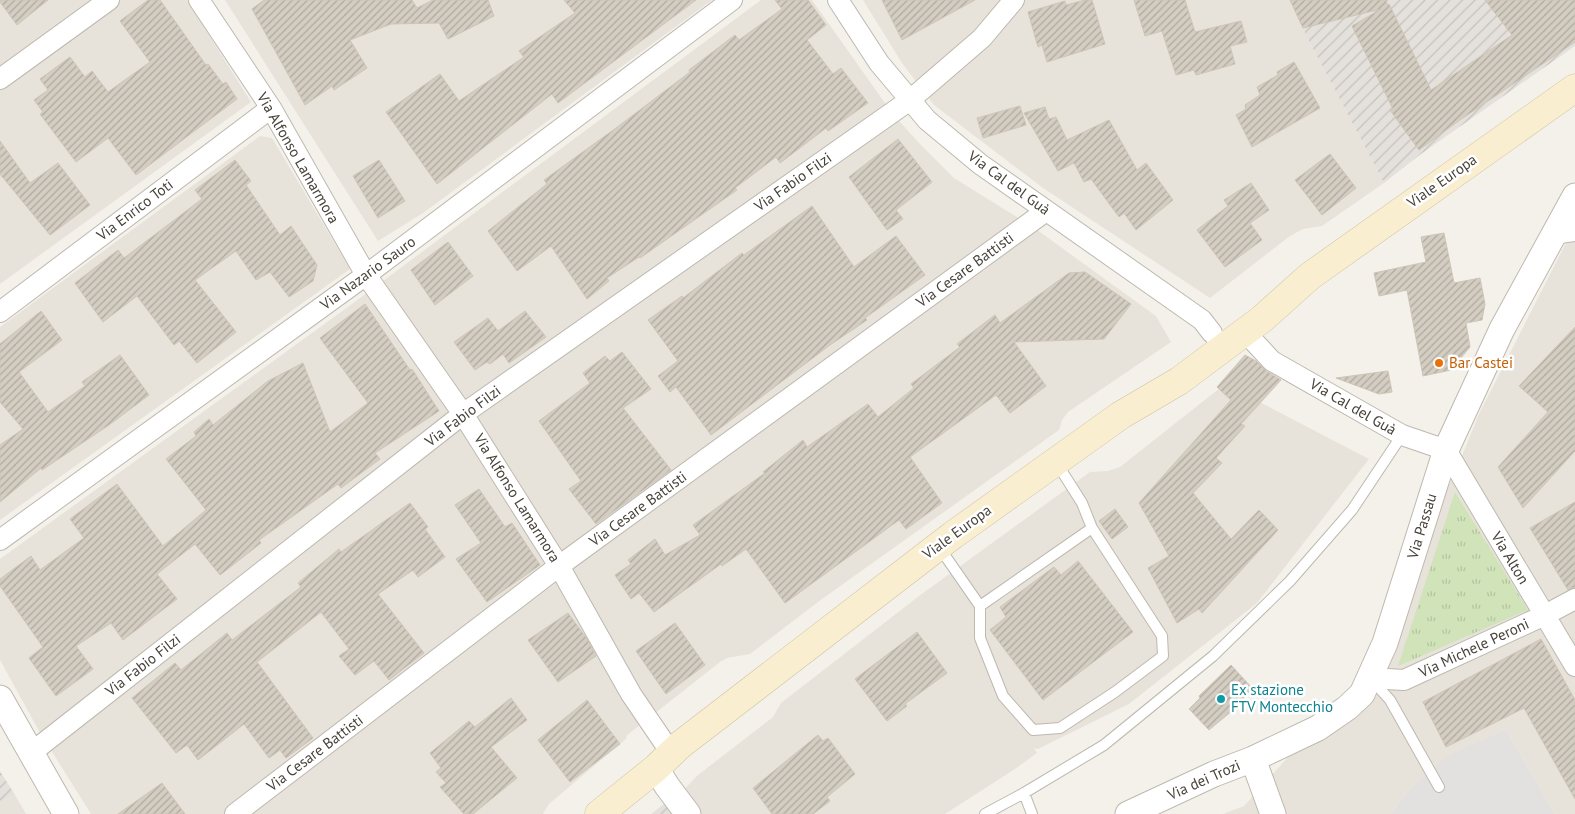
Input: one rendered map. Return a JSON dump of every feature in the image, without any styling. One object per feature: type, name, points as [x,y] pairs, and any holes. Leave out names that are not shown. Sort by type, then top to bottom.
[{"type":"main road","name":"Viale Europa","points":[[593,814],[680,744],[938,546],[1121,414],[1179,381],[1262,319],[1310,276],[1575,88]]},
{"type":"main road","name":"Viale Europa","points":[[1121,414],[1164,370],[1212,333],[1253,304],[1310,276]]},
{"type":"main road","name":"Viale Europa","points":[[599,814],[662,758]]},
{"type":"street","points":[[0,78],[109,0]]},
{"type":"street","name":"Via Alfonso Lamarmora","points":[[199,0],[271,108],[366,275],[463,414],[560,566],[631,694],[662,758]]},
{"type":"street","name":"Via Nazario Sauro","points":[[0,540],[366,275],[732,0]]},
{"type":"street","name":"Via Cal del Guà","points":[[838,0],[879,63],[927,120],[980,164],[1202,320],[1212,333]]},
{"type":"street","name":"Via Fabio Filzi","points":[[31,753],[463,414],[910,100],[982,38],[1014,0]]},
{"type":"street","name":"Via Enrico Toti","points":[[0,312],[271,108]]},
{"type":"street","name":"Via Passau","points":[[1253,759],[1318,728],[1347,708],[1362,694],[1385,643],[1446,450],[1502,329],[1564,233],[1575,196]]},
{"type":"street","name":"Via Cesare Battisti","points":[[235,814],[560,566],[1046,211]]},
{"type":"street","name":"Via Cal del Guà","points":[[1245,332],[1272,361],[1402,435],[1446,450]]},
{"type":"street","name":"Via Alton","points":[[1446,450],[1575,666]]},
{"type":"street","name":"Via Michele Peroni","points":[[1370,678],[1404,680],[1545,615],[1575,599]]},
{"type":"street","points":[[0,698],[66,814]]},
{"type":"street","points":[[662,758],[666,786],[688,814]]},
{"type":"street","points":[[1253,759],[1273,814]]},
{"type":"street","name":"Via dei Trozi","points":[[1128,814],[1214,774],[1253,759]]},
{"type":"lane","points":[[985,814],[1024,793],[1104,744],[1214,656],[1290,580],[1352,510],[1402,435]]},
{"type":"lane","points":[[938,546],[980,606],[980,638],[1003,696],[1033,730],[1060,728],[1116,692],[1163,656],[1162,636],[1092,528],[1082,503],[1055,461]]},
{"type":"lane","points":[[980,606],[1092,528]]},
{"type":"lane","points":[[1370,678],[1390,700],[1439,787]]},
{"type":"lane","points":[[1024,793],[1032,814]]},
{"type":"shaded area","points":[[0,0],[187,0],[251,102],[0,284]]},
{"type":"shaded area","points":[[225,0],[712,0],[423,213],[378,241]]},
{"type":"shaded area","points":[[761,0],[812,0],[892,113],[954,178],[1033,227],[1156,316],[1171,342],[1068,412],[1062,420],[1059,430],[822,599],[750,654],[727,658],[720,662],[626,736],[627,738],[549,804],[543,814],[91,814],[39,731],[0,660],[0,559],[352,304]]},
{"type":"shaded area","points":[[863,0],[1318,0],[1308,39],[1384,183],[1322,226],[1303,229],[1290,236],[1210,298],[1043,188],[934,105],[902,63]]},
{"type":"shaded area","points":[[1318,0],[1575,0],[1575,46],[1421,154],[1384,183],[1293,7]]},
{"type":"shaded area","points":[[260,136],[272,138],[350,269],[0,520],[0,327]]},
{"type":"shaded area","points":[[1575,225],[1575,814],[1555,814],[1506,729],[1410,788],[1391,814],[1223,814],[1244,806],[1352,686],[1455,473],[1479,414]]},
{"type":"shaded area","points":[[1225,384],[1369,459],[1257,603],[1129,704],[1038,749],[1034,748],[1037,753],[945,814],[675,814],[671,803],[698,775],[773,717],[781,703],[919,596],[1090,472],[1108,471],[1120,467]]},
{"type":"shaded area","points":[[1506,729],[1555,814],[1391,814],[1410,788],[1448,756]]},
{"type":"shaded area","points":[[0,771],[15,795],[0,803]]},
{"type":"shaded area","points":[[15,795],[26,814],[0,814],[0,803]]},
{"type":"shaded area","points":[[669,800],[675,814],[651,814]]},
{"type":"green space","points":[[1455,492],[1528,610],[1398,666]]},
{"type":"building","points":[[0,0],[48,0],[17,25]]},
{"type":"building","points":[[148,0],[160,0],[206,65],[208,64],[223,84],[226,82],[237,99],[136,175],[108,138],[76,162],[40,114],[43,112],[34,100],[48,90],[40,79],[70,57],[85,77],[92,71],[108,92],[150,62],[120,21]]},
{"type":"building","points":[[264,0],[412,0],[417,8],[433,0],[488,0],[494,16],[448,39],[439,23],[391,24],[350,40],[367,68],[334,90],[332,86],[305,105],[252,9]]},
{"type":"building","points":[[564,0],[696,0],[558,103],[552,94],[437,184],[386,112],[440,74],[459,101],[524,57],[519,51],[575,13]]},
{"type":"building","points":[[775,0],[808,0],[826,25],[807,40],[833,74],[841,68],[868,103],[828,131],[826,128],[780,163],[776,157],[735,188],[737,190],[640,258],[607,278],[609,281],[587,299],[551,246],[517,271],[488,231],[547,184],[544,180],[690,72],[689,70],[735,35],[739,40],[782,9]]},
{"type":"building","points":[[882,0],[975,0],[902,40]]},
{"type":"building","points":[[1092,0],[1105,44],[1047,62],[1042,45],[1038,47],[1028,12],[1065,1],[1066,5]]},
{"type":"building","points":[[1134,0],[1185,0],[1195,32],[1241,21],[1247,42],[1230,46],[1235,64],[1196,75],[1194,70],[1176,75],[1162,31],[1145,36]]},
{"type":"building","points":[[1290,0],[1386,0],[1431,90],[1512,35],[1485,0],[1575,0],[1575,42],[1419,150],[1390,110],[1393,109],[1352,26],[1381,9],[1303,28]]},
{"type":"building","points":[[1294,62],[1320,108],[1252,147],[1236,115],[1246,109],[1245,105],[1260,95],[1257,87],[1278,75],[1277,72]]},
{"type":"building","points":[[1020,106],[1026,125],[983,138],[977,118]]},
{"type":"building","points":[[1045,107],[1049,119],[1056,117],[1067,140],[1109,120],[1137,170],[1146,163],[1173,200],[1136,230],[1124,213],[1119,217],[1091,179],[1084,182],[1074,163],[1058,171],[1024,113]]},
{"type":"building","points":[[898,139],[932,182],[896,210],[903,219],[887,230],[849,177]]},
{"type":"building","points":[[0,141],[30,183],[58,163],[90,205],[50,235],[0,174]]},
{"type":"building","points":[[1330,154],[1356,188],[1322,215],[1295,180]]},
{"type":"building","points":[[235,160],[251,181],[246,185],[280,235],[291,226],[317,265],[313,281],[289,297],[270,272],[256,280],[236,251],[195,280],[236,332],[197,363],[179,341],[174,345],[137,296],[103,322],[75,283],[118,250],[124,258],[202,199],[195,190]]},
{"type":"building","points":[[379,160],[405,201],[378,218],[353,176]]},
{"type":"building","points":[[1251,183],[1269,210],[1250,223],[1262,240],[1225,267],[1197,230],[1228,206],[1224,200]]},
{"type":"building","points":[[812,206],[854,267],[896,236],[925,275],[711,435],[676,387],[670,392],[658,376],[678,361],[648,320],[682,296],[683,298],[742,253],[744,255]]},
{"type":"building","points":[[1444,233],[1454,283],[1480,278],[1485,304],[1482,320],[1466,323],[1470,347],[1451,370],[1423,376],[1407,290],[1379,296],[1374,273],[1426,262],[1421,237]]},
{"type":"building","points":[[448,242],[473,276],[435,305],[411,270]]},
{"type":"building","points":[[1085,272],[1131,304],[1104,339],[1014,342],[1046,386],[1010,413],[996,395],[910,457],[942,503],[906,529],[899,520],[785,603],[746,549],[722,566],[721,564],[654,612],[639,593],[631,599],[615,575],[631,564],[628,560],[655,539],[665,555],[700,535],[693,525],[765,473],[763,472],[803,440],[807,447],[868,404],[878,417],[914,388],[911,384],[960,347],[957,344],[995,315],[1000,323],[1069,273]]},
{"type":"building","points":[[365,304],[410,370],[412,369],[439,411],[375,453],[380,459],[341,488],[338,484],[259,540],[261,543],[220,575],[195,544],[157,574],[177,599],[123,640],[111,623],[76,646],[93,669],[56,696],[29,658],[43,647],[0,586],[0,579],[31,556],[40,570],[84,538],[70,519],[117,484],[163,546],[206,510],[166,459],[196,436],[194,432],[209,419],[213,425],[268,381],[303,363],[330,432],[368,403],[320,338]]},
{"type":"building","points":[[41,311],[62,340],[19,372],[48,412],[85,386],[82,382],[120,355],[149,395],[109,425],[42,470],[41,468],[0,502],[0,445],[23,429],[0,402],[0,344]]},
{"type":"building","points":[[525,311],[546,337],[509,363],[503,354],[490,364],[487,362],[475,370],[454,342],[488,318],[498,331]]},
{"type":"building","points":[[1575,327],[1575,451],[1523,508],[1498,467],[1548,412],[1519,386]]},
{"type":"building","points":[[622,352],[651,389],[623,408],[671,470],[596,524],[569,489],[581,481],[539,421],[590,383],[583,373],[605,356],[610,361]]},
{"type":"building","points":[[1245,355],[1281,380],[1241,424],[1245,426],[1216,458],[1222,463],[1193,493],[1231,539],[1259,510],[1278,530],[1202,613],[1199,609],[1177,623],[1148,568],[1169,556],[1139,503],[1231,400],[1217,387]]},
{"type":"building","points":[[1388,371],[1392,392],[1379,394],[1336,378]]},
{"type":"building","points":[[479,489],[505,527],[512,523],[540,565],[487,602],[456,559],[481,543],[455,505]]},
{"type":"building","points":[[1575,502],[1575,587],[1568,590],[1530,528]]},
{"type":"building","points":[[410,503],[428,527],[425,529],[445,557],[418,577],[413,570],[378,594],[424,653],[389,680],[374,661],[355,675],[339,656],[349,649],[321,612],[257,662],[313,738],[286,758],[280,750],[269,758],[244,724],[198,760],[187,745],[176,753],[132,698],[175,663],[181,670],[227,633],[232,640],[301,587],[298,583],[339,549],[341,552]]},
{"type":"building","points":[[1115,509],[1128,527],[1112,539],[1099,521]]},
{"type":"building","points":[[1078,561],[1133,632],[1043,700],[990,630],[1006,617],[1000,607],[1054,567],[1061,575]]},
{"type":"building","points":[[568,613],[587,639],[596,656],[558,682],[528,640]]},
{"type":"building","points":[[675,623],[705,665],[666,694],[636,651]]},
{"type":"building","points":[[917,632],[947,673],[905,704],[907,706],[887,721],[855,679]]},
{"type":"building","points":[[1541,639],[1575,700],[1575,799],[1524,708],[1446,747],[1423,702]]},
{"type":"building","name":"Ex stazione FTV Montecchio","points":[[1231,665],[1253,689],[1243,698],[1245,700],[1209,730],[1189,709],[1200,698],[1199,696]]},
{"type":"building","points":[[511,698],[527,720],[491,747],[517,778],[473,814],[464,814],[440,787],[446,783],[436,772],[441,768],[430,753],[469,721],[475,727]]},
{"type":"building","points":[[587,700],[620,744],[570,782],[538,740]]},
{"type":"building","points":[[818,735],[823,741],[828,738],[855,774],[827,797],[830,801],[813,814],[772,814],[753,788]]},
{"type":"building","points":[[162,783],[185,814],[118,814]]},
{"type":"place","name":"Bar Castei","points":[[1439,363]]},
{"type":"place","name":"Ex stazione FTV Montecchio","points":[[1221,699]]}]
